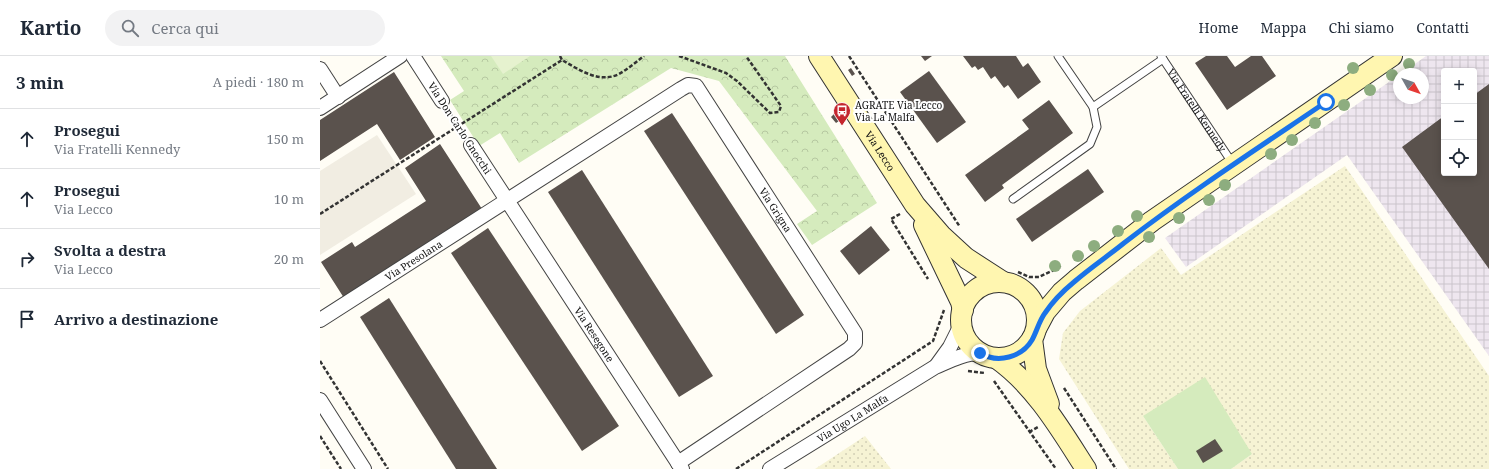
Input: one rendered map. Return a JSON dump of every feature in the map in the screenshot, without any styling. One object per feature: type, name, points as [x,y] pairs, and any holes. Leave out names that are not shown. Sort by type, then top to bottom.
[{"type":"street","points":[[320,108],[400,56]]},
{"type":"street","name":"Via Don Carlo Gnocchi","points":[[413,56],[442,101]]},
{"type":"street","name":"Via Lecco","points":[[819,56],[915,204],[941,235],[966,258],[1012,280],[1027,293],[1033,303],[1037,315],[1034,333],[1036,369],[1053,417]]},
{"type":"street","points":[[989,362],[1017,354],[1027,347],[1045,312],[1052,302],[1076,280],[1156,219],[1392,56]]},
{"type":"street","points":[[320,69],[338,97]]},
{"type":"street","name":"Via Grigna","points":[[507,200],[688,85],[696,86],[701,93],[855,333],[855,343],[849,349],[680,466]]},
{"type":"street","name":"Via Don Carlo Gnocchi","points":[[471,145],[507,200]]},
{"type":"street","name":"Via Presolana","points":[[321,317],[507,200]]},
{"type":"street","name":"Via Resegone","points":[[507,200],[680,466]]},
{"type":"street","name":"Via Lecco","points":[[915,204],[961,302],[957,313],[968,342],[989,362],[1017,374],[1053,417],[1086,469]]},
{"type":"street","points":[[957,313],[969,297],[979,288],[992,283],[1012,280],[1026,289],[1040,289],[1076,280]]},
{"type":"street","name":"Via Ugo La Malfa","points":[[935,367],[950,347],[957,313]]},
{"type":"street","name":"Via Ugo La Malfa","points":[[770,469],[935,367],[969,354],[989,362]]},
{"type":"street","points":[[320,400],[364,469]]},
{"type":"lane","points":[[1013,199],[1090,144],[1097,127],[1093,107],[1058,56]]},
{"type":"lane","points":[[1093,107],[1162,58]]},
{"type":"lane","name":"Via Fratelli Kennedy","points":[[1162,58],[1234,165]]},
{"type":"path","points":[[560,56],[562,60],[596,77],[607,77],[618,74],[644,56]]},
{"type":"path","points":[[679,56],[726,73],[738,81],[770,113],[779,112],[781,106],[746,56]]},
{"type":"path","points":[[849,56],[964,232]]},
{"type":"path","points":[[320,214],[562,60]]},
{"type":"path","name":"Via Don Carlo Gnocchi","points":[[442,101],[471,145]]},
{"type":"path","points":[[915,204],[891,219],[930,281]]},
{"type":"path","points":[[1012,280],[1039,277],[1060,267],[1076,280]]},
{"type":"path","points":[[736,469],[933,341],[957,313]]},
{"type":"path","points":[[320,361],[388,469]]},
{"type":"path","points":[[967,371],[989,362]]},
{"type":"path","points":[[994,380],[1056,469]]},
{"type":"path","points":[[1061,384],[1116,469]]},
{"type":"path","points":[[320,436],[341,469]]},
{"type":"shaded area","points":[[1426,56],[1489,56],[1489,356],[1347,155],[1186,267],[1165,238],[1393,79],[1393,104],[1429,104],[1429,68],[1409,68]]},
{"type":"shaded area","points":[[377,135],[416,194],[320,255],[320,171]]},
{"type":"shaded area","points":[[1345,166],[1489,376],[1489,469],[1231,469],[1252,454],[1143,416],[1178,469],[1129,469],[1059,359],[1063,333],[1080,311],[1161,248],[1181,275]]},
{"type":"shaded area","points":[[865,436],[891,469],[815,469]]},
{"type":"green space","points":[[441,56],[785,56],[877,203],[812,245],[797,224],[817,211],[719,81],[671,68],[519,163],[500,133],[479,146],[450,100],[464,91]]},
{"type":"green space","points":[[491,56],[530,56],[503,74]]},
{"type":"green space","points":[[1205,377],[1252,454],[1231,469],[1178,469],[1143,416]]},
{"type":"building","points":[[921,56],[932,56],[925,61]]},
{"type":"building","points":[[963,56],[1016,56],[1023,67],[1028,63],[1041,82],[1018,99],[1008,85],[1004,88],[995,76],[991,79],[983,67],[978,70],[975,66],[972,68]]},
{"type":"building","points":[[1206,56],[1227,56],[1235,67],[1251,56],[1262,56],[1276,76],[1227,110],[1195,63]]},
{"type":"building","points":[[851,68],[855,74],[852,76],[848,70]]},
{"type":"building","points":[[929,71],[966,122],[937,143],[900,92]]},
{"type":"building","points":[[394,72],[435,137],[400,160],[377,124],[320,161],[320,120]]},
{"type":"building","points":[[1489,84],[1489,269],[1402,147],[1441,118],[1441,176],[1477,176],[1477,93]]},
{"type":"building","points":[[1049,100],[1073,133],[1002,185],[1004,188],[985,202],[965,175],[1029,129],[1022,120]]},
{"type":"building","points":[[672,113],[804,315],[776,334],[644,131]]},
{"type":"building","points":[[834,114],[839,121],[836,123],[831,117]]},
{"type":"building","points":[[440,144],[482,209],[344,298],[321,262],[352,242],[355,247],[426,201],[405,168]]},
{"type":"building","points":[[1088,169],[1104,192],[1032,242],[1016,219]]},
{"type":"building","points":[[582,170],[713,376],[679,397],[548,192]]},
{"type":"building","points":[[871,226],[890,250],[859,275],[840,251]]},
{"type":"building","points":[[488,228],[619,426],[582,451],[451,253]]},
{"type":"building","points":[[389,298],[497,469],[456,469],[360,317]]},
{"type":"building","points":[[1215,439],[1223,451],[1203,463],[1196,451]]},
{"type":"place","name":"AGRATE Via Lecco Via La Malfa","points":[[842,126]]},
{"type":"route","points":[[980,353],[990,357],[1006,358],[1027,347],[1032,340],[1041,318],[1052,302],[1076,280],[1156,219],[1326,102]]}]
